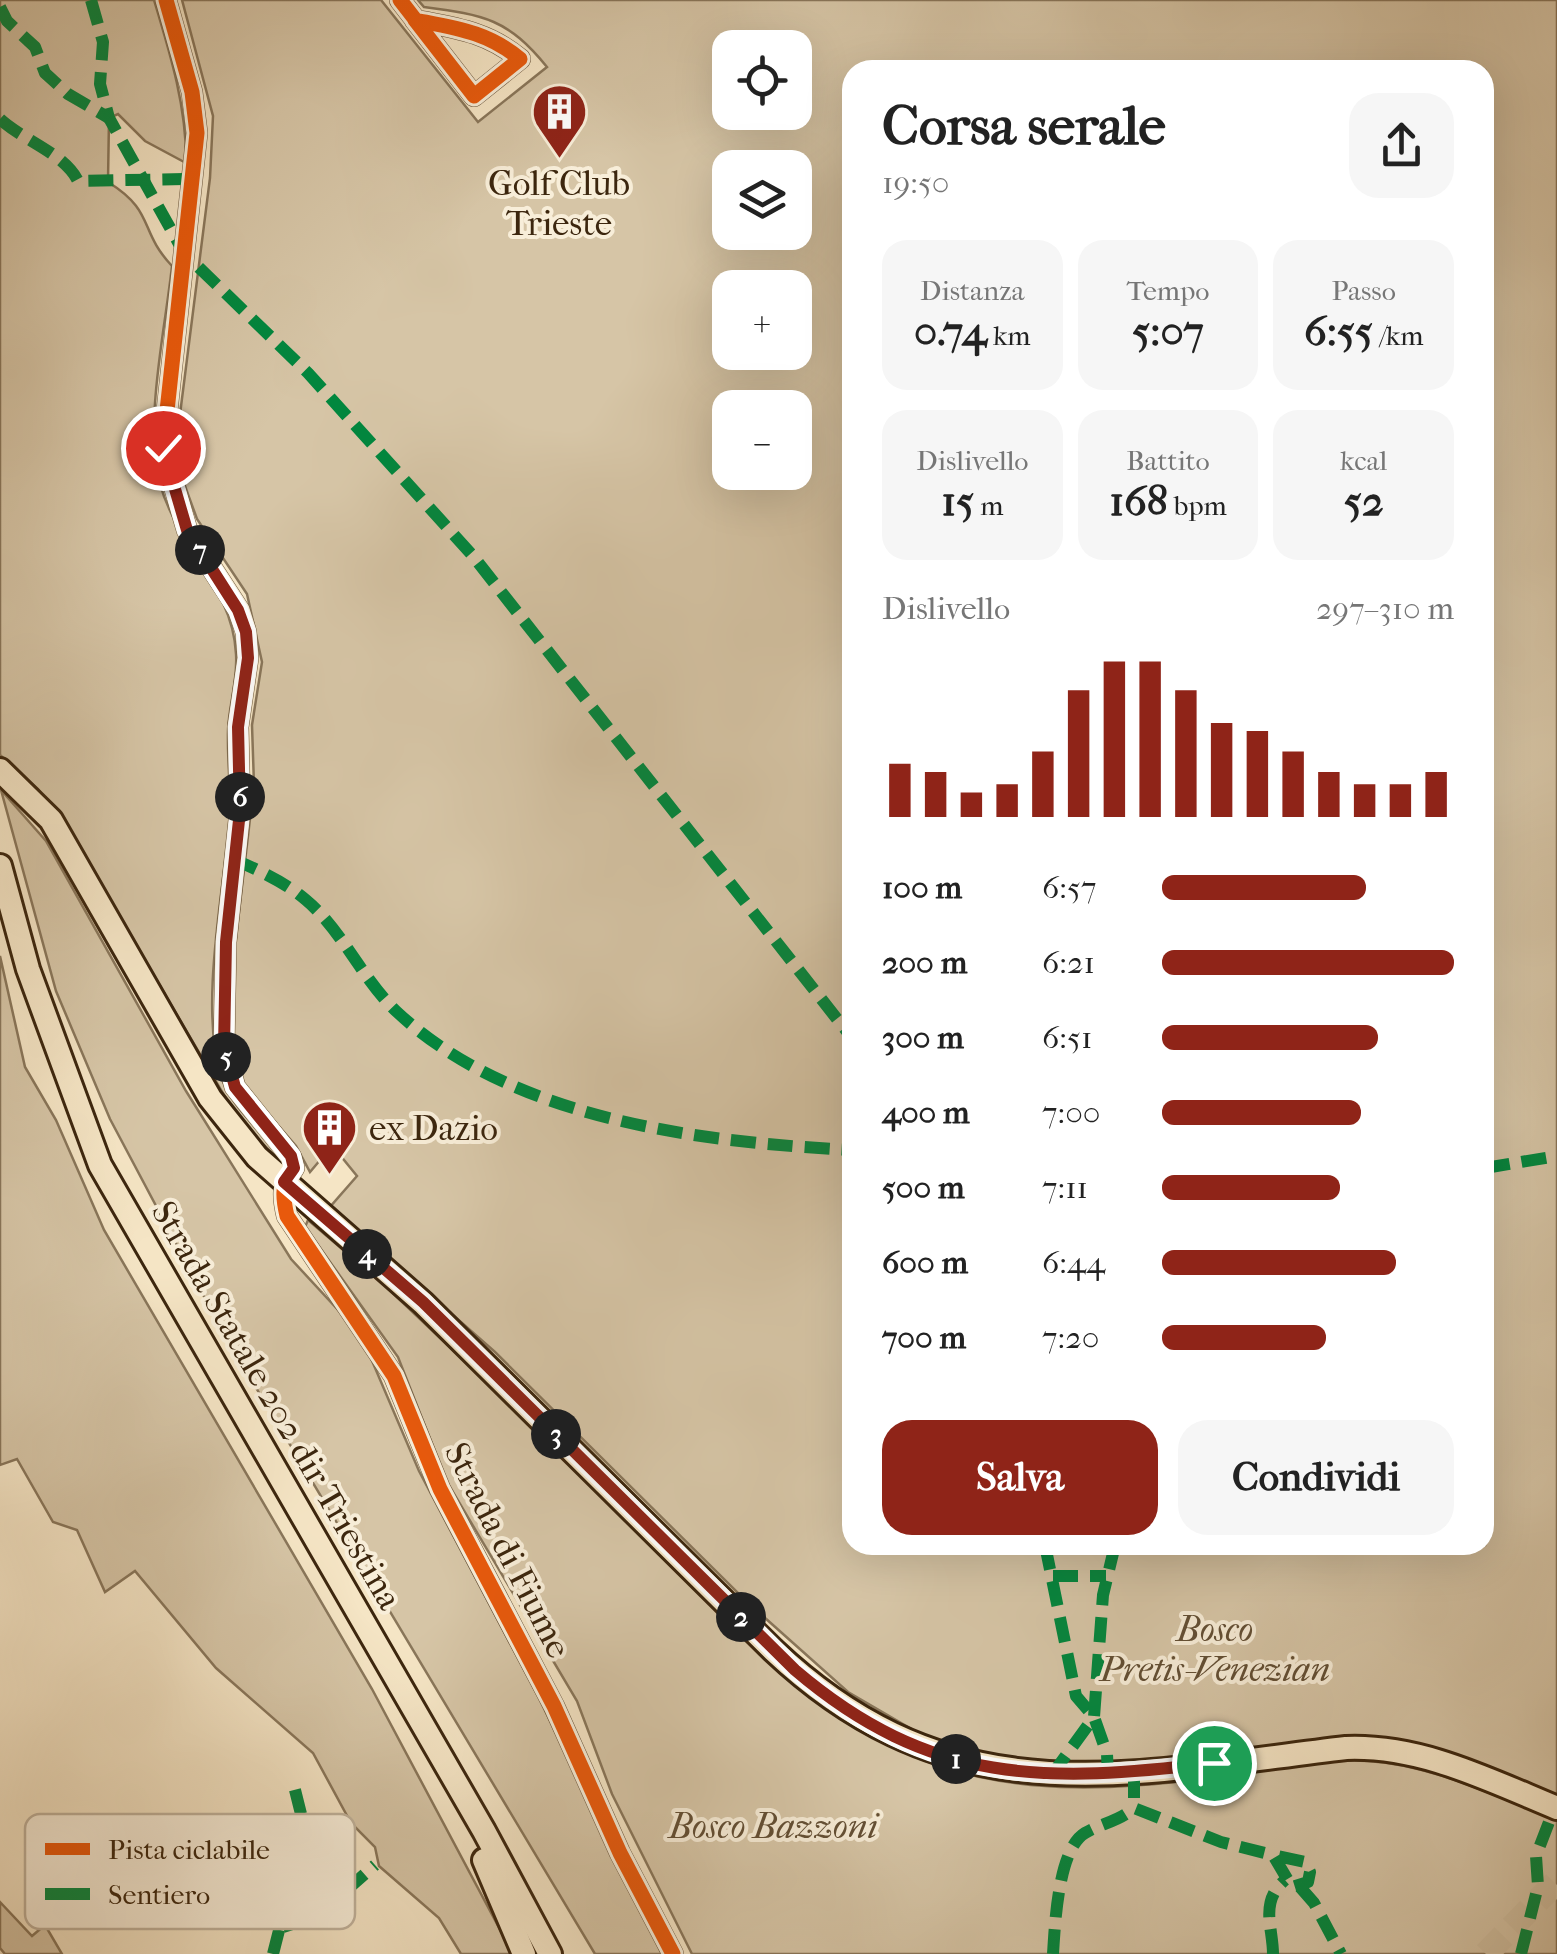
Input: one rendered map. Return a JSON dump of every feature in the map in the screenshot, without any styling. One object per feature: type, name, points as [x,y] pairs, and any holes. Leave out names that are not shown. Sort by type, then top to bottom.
[{"type":"main road","points":[[6,775],[58,830],[210,1098],[284,1182],[423,1302],[795,1670],[879,1727],[972,1764],[1050,1776],[1108,1776],[1346,1748],[1386,1748],[1418,1754],[1557,1808]]},
{"type":"main road","name":"Strada Statale 202 dir Triestina","points":[[0,866],[28,968],[100,1164],[484,1831],[550,1954]]},
{"type":"main road","points":[[383,1661],[491,1874],[524,1954]]},
{"type":"main road","points":[[484,1831],[537,1900],[566,1954]]},
{"type":"street","name":"Strada di Fiume","points":[[166,0],[192,92],[197,134],[163,448],[187,530],[238,610],[246,632],[248,658],[238,727],[240,811],[226,942],[224,1047],[235,1087],[291,1156],[294,1168],[284,1182],[287,1216],[394,1376],[432,1473],[554,1706],[620,1853],[672,1954]]},
{"type":"street","points":[[400,0],[415,20],[474,96],[520,59],[498,41],[474,31],[415,20]]},
{"type":"green space","points":[[0,0],[154,0],[176,81],[186,163],[145,141],[118,114],[109,118],[108,182],[140,212],[154,242],[172,266],[155,404],[160,484],[179,527],[225,608],[236,654],[228,730],[229,828],[212,987],[215,1049],[226,1088],[281,1162],[238,1119],[71,834],[38,789],[0,755]]},
{"type":"green space","name":"Bosco Pretis-Venezian","points":[[182,0],[381,0],[478,122],[547,67],[520,38],[494,22],[424,7],[418,0],[1557,0],[1557,1798],[1434,1750],[1230,1753],[1122,1763],[1003,1761],[927,1738],[848,1692],[746,1601],[495,1352],[330,1207],[357,1176],[322,1133],[309,1141],[321,1159],[310,1172],[296,1146],[242,1084],[232,1041],[231,980],[254,785],[252,725],[262,662],[247,594],[197,519],[181,475],[178,430],[210,178],[213,116]]},
{"type":"green space","points":[[1,790],[46,841],[186,1091],[291,1259],[351,1324],[367,1349],[419,1471],[539,1698],[662,1954],[595,1954],[225,1336],[110,1119],[56,991]]},
{"type":"green space","points":[[0,956],[25,1067],[56,1120],[104,1230],[372,1689],[513,1954],[461,1954],[439,1918],[379,1866],[375,1847],[355,1827],[355,1814],[346,1814],[313,1753],[216,1668],[135,1571],[105,1592],[77,1530],[53,1522],[17,1459],[0,1465]]},
{"type":"green space","name":"Bosco Bazzoni","points":[[308,1220],[381,1282],[494,1389],[764,1658],[816,1700],[866,1733],[916,1757],[967,1774],[1020,1784],[1136,1786],[1348,1761],[1393,1764],[1441,1775],[1557,1820],[1557,1954],[692,1954],[612,1794],[577,1701],[447,1482],[398,1357],[305,1227]]},
{"type":"green space","points":[[0,1902],[32,1936],[47,1929],[62,1954],[5,1954],[0,1948]]},
{"type":"tunnel","points":[[1486,1954],[1557,1881]]},
{"type":"marked path","points":[[91,0],[103,42],[100,84],[109,118],[184,253],[308,373],[473,556],[842,1025]]},
{"type":"marked path","points":[[0,7],[7,21],[35,47],[45,73],[68,94],[109,118]]},
{"type":"marked path","points":[[0,119],[53,155],[78,181],[184,179]]},
{"type":"marked path","points":[[233,859],[306,900],[397,1012],[444,1049],[496,1078],[552,1101],[672,1131],[842,1149]]},
{"type":"marked path","points":[[1494,1166],[1557,1156]]},
{"type":"marked path","points":[[1047,1555],[1076,1696],[1094,1717],[1107,1754],[1108,1776]]},
{"type":"marked path","points":[[1051,1776],[1094,1717],[1103,1595],[1113,1555]]},
{"type":"marked path","points":[[1053,1576],[1106,1576]]},
{"type":"marked path","points":[[1134,1773],[1134,1808],[1221,1842],[1273,1855],[1292,1887],[1308,1882],[1310,1872],[1305,1862],[1273,1855]]},
{"type":"marked path","points":[[293,1782],[301,1814]]},
{"type":"marked path","points":[[1053,1954],[1060,1888],[1069,1854],[1085,1833],[1134,1808]]},
{"type":"marked path","points":[[1521,1954],[1538,1886],[1536,1856],[1549,1822],[1557,1819]]},
{"type":"marked path","points":[[355,1883],[375,1865]]},
{"type":"marked path","points":[[1273,1954],[1270,1906],[1285,1880]]},
{"type":"marked path","points":[[1300,1887],[1314,1903],[1341,1954]]},
{"type":"marked path","points":[[273,1954],[279,1929]]},
{"type":"cycle path","points":[[166,0],[192,92],[197,133],[163,448],[187,530],[239,610],[248,658],[238,727],[240,811],[226,942],[224,1047],[235,1087],[291,1157],[294,1168],[284,1190],[287,1216],[394,1376],[440,1489],[554,1706],[620,1853],[673,1954]]},
{"type":"cycle path","points":[[400,0],[415,20],[474,96],[520,59],[484,37],[415,20]]},
{"type":"place","name":"Golf Club Trieste","points":[[559,161]]},
{"type":"place","name":"ex Dazio","points":[[330,1177]]},
{"type":"route","points":[[163,448],[187,530],[226,588],[246,632],[248,658],[237,749],[240,811],[226,942],[224,1047],[235,1087],[291,1156],[294,1168],[284,1182],[461,1338],[795,1670],[855,1714],[927,1749],[972,1764],[1050,1776],[1108,1776],[1214,1763]]}]
